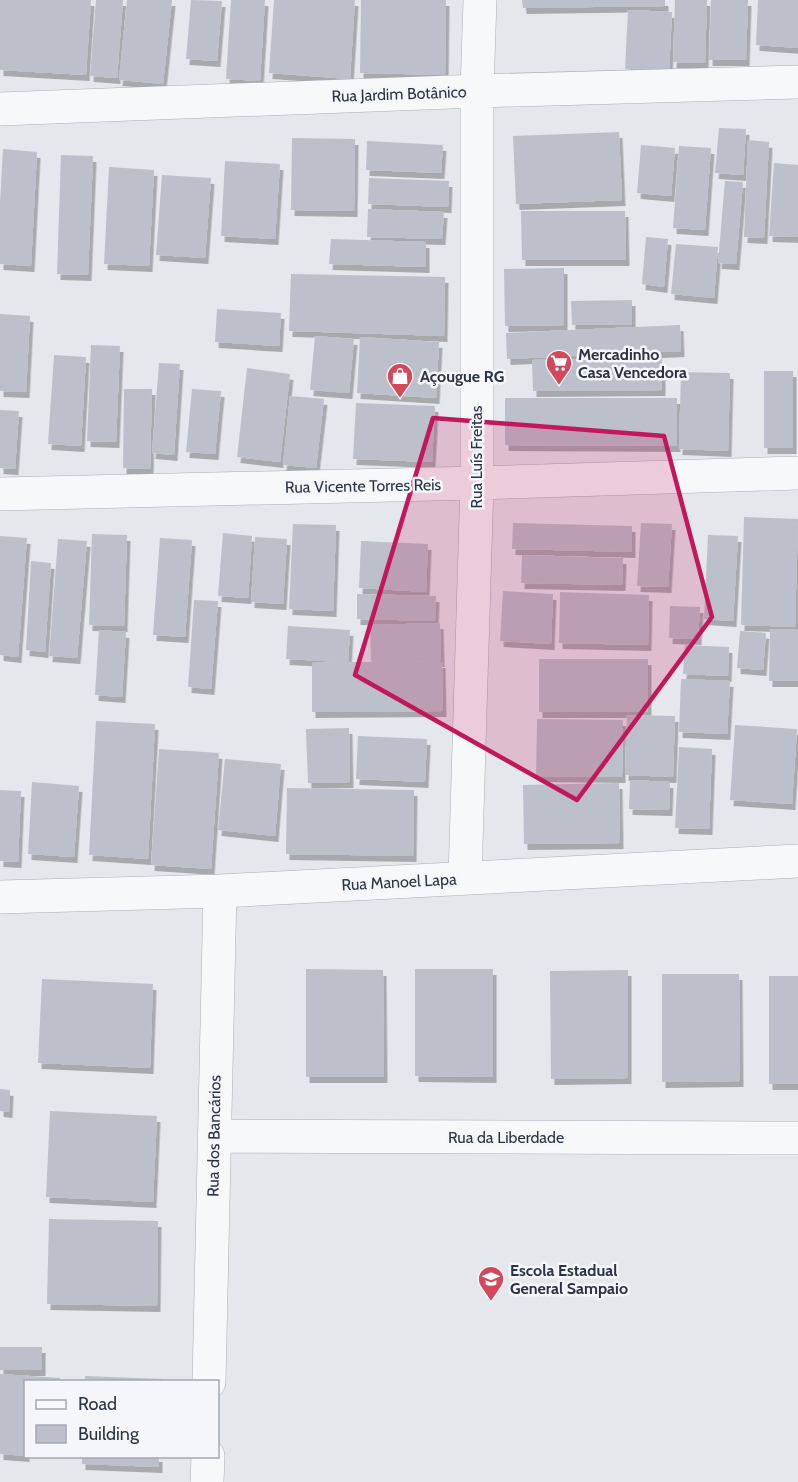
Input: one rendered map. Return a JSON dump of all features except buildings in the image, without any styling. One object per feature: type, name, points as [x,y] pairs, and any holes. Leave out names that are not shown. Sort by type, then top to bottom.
[{"type":"street","name":"Rua Luís Freitas","points":[[465,878],[477,483],[477,91],[480,0]]},
{"type":"street","name":"Rua Jardim Botânico","points":[[0,109],[477,91],[798,82]]},
{"type":"street","name":"Rua Vicente Torres Reis","points":[[0,494],[798,473]]},
{"type":"street","name":"Rua Manoel Lapa","points":[[0,897],[220,891],[798,861]]},
{"type":"street","name":"Rua dos Bancários","points":[[209,1380],[220,891]]},
{"type":"street","name":"Rua da Liberdade","points":[[214,1136],[798,1138]]},
{"type":"street","points":[[207,1482],[208,1458]]},
{"type":"highlighted area","points":[[433,418],[664,436],[712,617],[577,800],[355,675]]},
{"type":"place","name":"Mercadinho Casa Vencedora","points":[[559,386]]},
{"type":"place","name":"Açougue RG","points":[[400,399]]},
{"type":"place","name":"Escola Estadual General Sampaio","points":[[491,1302]]}]
